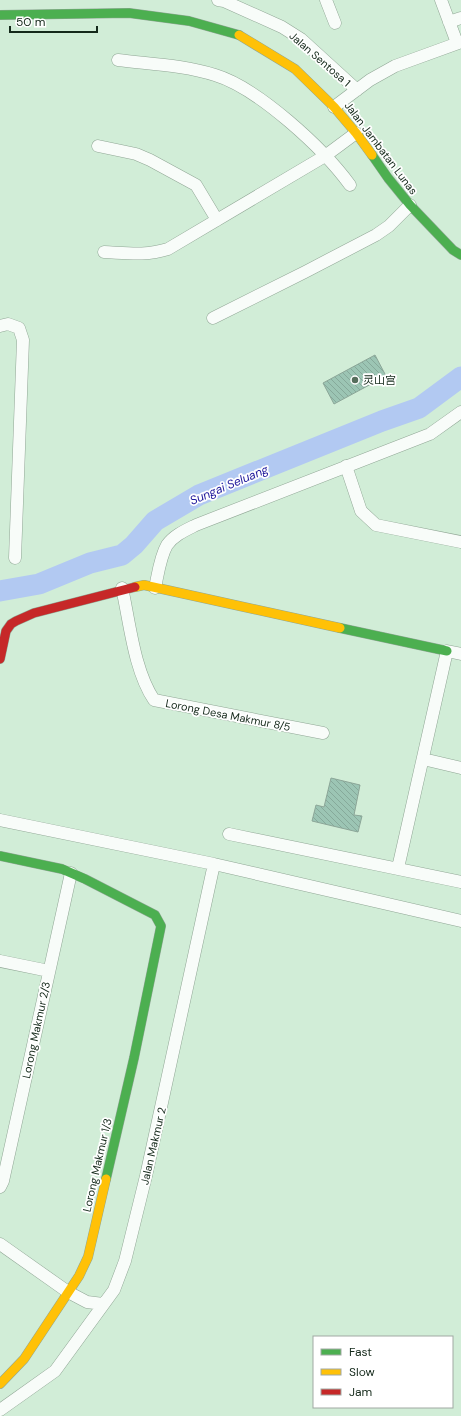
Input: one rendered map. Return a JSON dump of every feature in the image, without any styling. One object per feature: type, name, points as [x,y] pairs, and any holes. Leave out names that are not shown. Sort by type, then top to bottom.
[{"type":"street","name":"Jalan Sentosa 1","points":[[218,0],[224,1],[282,27],[301,39],[357,90]]},
{"type":"street","points":[[326,0],[335,23]]},
{"type":"street","points":[[334,107],[370,80],[395,66],[459,42],[449,22],[441,0]]},
{"type":"street","name":"Jalan Jambatan Lunas","points":[[0,15],[129,12],[189,21],[238,34],[294,69],[334,107],[356,132],[388,178],[410,205],[454,250],[461,255]]},
{"type":"street","points":[[449,22],[461,18]]},
{"type":"street","points":[[118,60],[197,70],[216,75],[235,84],[260,99],[289,122],[325,156],[350,185]]},
{"type":"street","points":[[104,252],[142,254],[154,253],[168,249],[325,156],[356,132]]},
{"type":"street","points":[[98,146],[136,154],[196,185],[217,220]]},
{"type":"street","points":[[213,318],[376,235],[389,226],[410,205]]},
{"type":"street","points":[[0,326],[8,324],[18,328],[23,340],[15,558]]},
{"type":"street","points":[[155,588],[161,560],[168,544],[180,533],[196,525],[430,434],[461,412]]},
{"type":"street","points":[[346,466],[361,511],[376,525],[461,542]]},
{"type":"street","points":[[0,659],[5,635],[10,625],[20,618],[122,588],[144,585],[461,654]]},
{"type":"street","name":"Lorong Desa Makmur 8/5","points":[[122,588],[140,672],[147,689],[154,700],[323,733]]},
{"type":"street","points":[[398,868],[447,651]]},
{"type":"street","points":[[423,759],[461,768]]},
{"type":"street","points":[[0,820],[214,864],[461,920]]},
{"type":"street","points":[[229,834],[461,882]]},
{"type":"street","points":[[0,856],[62,869],[71,873]]},
{"type":"street","name":"Jalan Makmur 2","points":[[0,1410],[55,1371],[114,1290],[125,1261],[146,1176],[214,864]]},
{"type":"street","name":"Lorong Makmur 1/3","points":[[0,1384],[5,1372],[24,1359],[79,1276],[88,1257],[134,1058],[161,926],[155,915],[86,879],[71,873]]},
{"type":"street","name":"Lorong Makmur 2/3","points":[[0,1187],[3,1181],[71,873]]},
{"type":"street","points":[[0,961],[49,971]]},
{"type":"street","points":[[0,1244],[68,1292],[87,1302],[104,1304]]},
{"type":"building","name":"灵山宫","points":[[375,355],[386,376],[334,404],[323,383]]},
{"type":"building","points":[[331,778],[360,785],[354,815],[362,816],[358,832],[312,821],[316,805],[324,807]]},
{"type":"waterway","name":"Sungai Seluang","points":[[0,591],[39,584],[90,563],[122,555],[134,545],[155,521],[199,495],[382,421],[419,408],[461,377]]},
{"type":"traffic: fast","points":[[0,15],[129,13],[189,21],[239,35]]},
{"type":"traffic: fast","points":[[372,155],[410,205],[453,250],[461,255]]},
{"type":"traffic: fast","points":[[340,628],[447,651]]},
{"type":"traffic: fast","points":[[0,856],[62,869],[85,879],[155,915],[161,926],[134,1058],[106,1179]]},
{"type":"traffic: slow","points":[[239,35],[295,69],[334,107],[372,155]]},
{"type":"traffic: slow","points":[[135,587],[144,585],[340,628]]},
{"type":"traffic: slow","points":[[0,1384],[24,1359],[79,1276],[88,1257],[106,1179]]},
{"type":"traffic: jam","points":[[0,659],[6,631],[11,624],[16,621],[34,613],[135,587]]},
{"type":"place","name":"灵山宫","points":[[355,380]]}]
